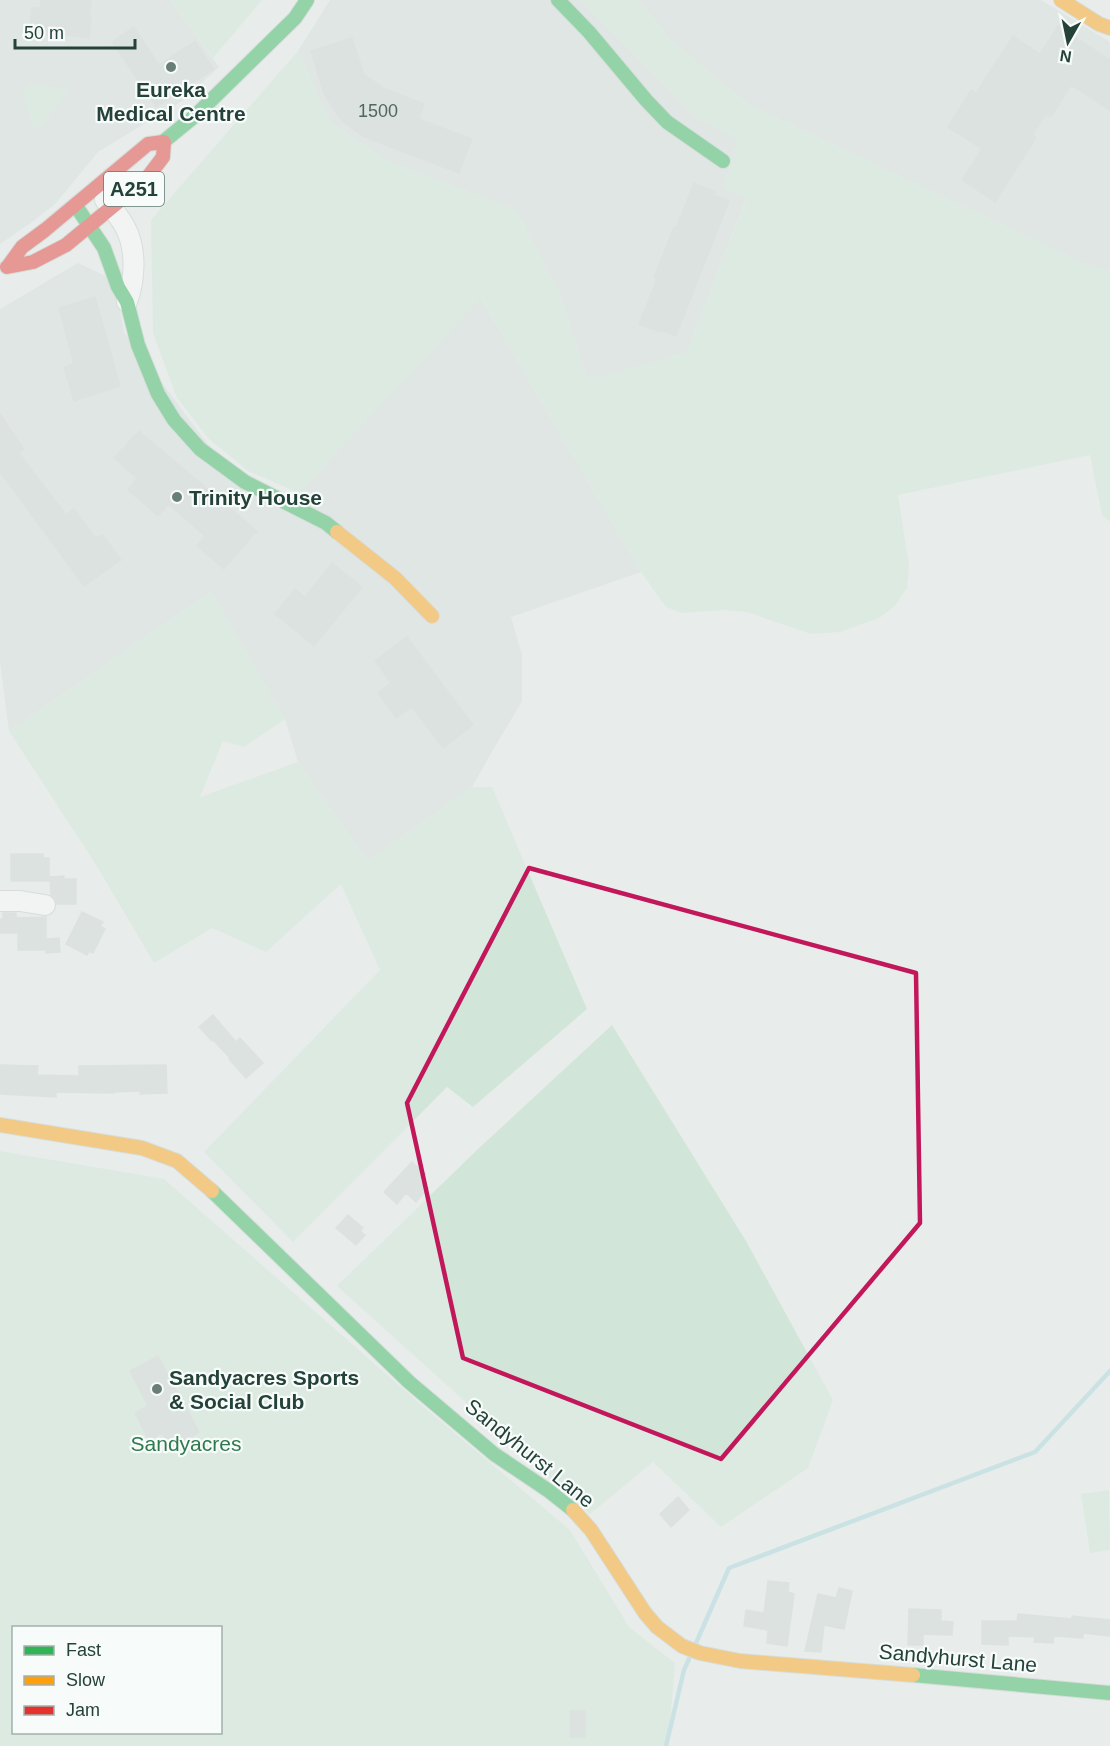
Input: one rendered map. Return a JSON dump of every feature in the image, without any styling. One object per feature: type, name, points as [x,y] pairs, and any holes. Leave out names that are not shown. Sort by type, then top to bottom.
[{"type":"street","name":"A251","points":[[5,268],[22,247],[148,144],[164,142],[196,115],[295,18],[307,0]]},
{"type":"street","points":[[558,0],[667,122],[723,161]]},
{"type":"street","points":[[1061,0],[1110,28]]},
{"type":"street","name":"A251","points":[[5,268],[33,262],[66,245],[147,178],[163,157],[164,142]]},
{"type":"street","points":[[95,187],[125,228],[132,249],[132,286],[127,302]]},
{"type":"street","points":[[75,205],[104,248],[118,287],[127,302],[138,345],[158,394],[174,420],[200,449],[245,482],[326,524],[395,578],[432,616]]},
{"type":"street","points":[[0,901],[26,902],[45,906]]},
{"type":"street","name":"Sandyhurst Lane","points":[[0,1125],[142,1148],[177,1161],[224,1201],[409,1382],[494,1454],[572,1509],[591,1530],[645,1613],[657,1627],[682,1646],[700,1653],[741,1661],[1110,1693]]},
{"type":"highlighted area","points":[[529,868],[916,973],[920,1223],[721,1459],[463,1358],[407,1103]]},
{"type":"shaded area","points":[[0,0],[170,0],[219,67],[182,101],[98,152],[56,203],[0,244]]},
{"type":"shaded area","points":[[330,0],[581,0],[697,119],[739,139],[722,188],[747,196],[687,352],[606,376],[587,379],[561,297],[516,210],[385,160],[330,122],[298,51]]},
{"type":"shaded area","points":[[639,0],[1041,0],[1110,42],[1110,270],[1083,263],[748,104],[670,40]]},
{"type":"shaded area","points":[[78,263],[114,280],[124,332],[243,491],[299,493],[479,295],[641,572],[511,617],[522,655],[522,701],[472,787],[367,861],[298,762],[285,719],[211,592],[9,731],[0,662],[0,309]]},
{"type":"green space","points":[[170,0],[262,0],[213,58]]},
{"type":"green space","points":[[581,0],[639,0],[670,40],[748,104],[1083,263],[1110,270],[1110,522],[1102,515],[1090,455],[898,495],[909,566],[907,588],[895,606],[879,618],[840,632],[811,634],[747,612],[723,610],[682,613],[666,607],[641,572],[481,298],[299,493],[248,471],[209,439],[177,398],[153,333],[151,220],[298,51],[330,122],[385,160],[516,210],[561,297],[587,379],[606,376],[687,352],[747,197],[722,188],[739,139],[697,119]]},
{"type":"green space","points":[[30,83],[69,89],[47,120],[35,131],[22,92]]},
{"type":"green space","points":[[211,592],[285,719],[244,747],[223,741],[200,797],[298,762],[367,861],[472,787],[492,787],[587,1009],[473,1107],[447,1087],[293,1242],[204,1152],[380,970],[341,884],[266,952],[212,928],[154,963],[98,868],[9,731]]},
{"type":"green space","points":[[612,1025],[746,1241],[833,1400],[808,1468],[721,1527],[653,1462],[590,1514],[337,1286],[478,1149]]},
{"type":"green space","name":"Sandyacres","points":[[0,1151],[164,1179],[425,1408],[570,1530],[629,1627],[675,1663],[668,1746],[0,1746]],"holes":[[[570,1711],[584,1711],[585,1737],[570,1737]]]},
{"type":"green space","points":[[1109,1490],[1110,1550],[1090,1553],[1081,1494]]},
{"type":"building","points":[[41,0],[91,0],[89,38],[29,33],[32,7],[40,8]]},
{"type":"building","points":[[1058,26],[1110,60],[1110,110],[1071,85],[1051,117],[1046,114],[1033,134],[1036,138],[995,202],[962,180],[982,149],[948,127],[971,90],[976,93],[1013,36],[1040,54]]},
{"type":"building","name":"Eureka Medical Centre","points":[[134,27],[159,65],[195,41],[214,69],[156,107],[112,42]]},
{"type":"building","points":[[352,38],[364,74],[385,89],[424,104],[419,119],[472,139],[459,173],[362,136],[341,120],[324,94],[311,51]]},
{"type":"building","points":[[694,183],[729,201],[676,336],[639,324],[657,279],[654,278]]},
{"type":"building","points":[[95,297],[120,386],[74,401],[64,367],[74,364],[59,308]]},
{"type":"building","points":[[0,414],[24,449],[19,453],[66,515],[74,509],[96,538],[103,535],[121,560],[84,586],[0,472]]},
{"type":"building","name":"Trinity House","points":[[139,431],[257,531],[224,569],[197,546],[205,536],[168,504],[158,516],[128,490],[137,478],[114,458]]},
{"type":"building","points":[[332,563],[362,587],[314,646],[275,614],[295,589],[305,597]]},
{"type":"building","points":[[407,637],[473,725],[443,748],[412,707],[396,718],[378,693],[391,683],[375,661]]},
{"type":"building","points":[[11,854],[43,854],[43,858],[49,858],[49,881],[11,881]]},
{"type":"building","points":[[64,876],[64,879],[76,879],[76,904],[57,904],[51,895],[50,877]]},
{"type":"building","points":[[82,912],[103,922],[100,926],[105,929],[93,953],[89,951],[87,955],[66,944]]},
{"type":"building","points":[[3,913],[16,913],[16,918],[46,917],[46,939],[59,938],[60,952],[18,950],[18,933],[0,933],[0,919],[3,919]]},
{"type":"building","points":[[213,1015],[236,1042],[240,1038],[263,1063],[246,1078],[199,1027]]},
{"type":"building","points":[[0,1065],[38,1066],[37,1075],[79,1076],[79,1066],[166,1065],[167,1093],[56,1092],[56,1097],[0,1094]]},
{"type":"building","points":[[412,1162],[425,1174],[419,1180],[428,1188],[416,1202],[406,1193],[397,1204],[384,1192]]},
{"type":"building","points":[[348,1215],[363,1228],[360,1231],[365,1235],[356,1245],[336,1228]]},
{"type":"building","name":"Sandyacres Sports & Social Club","points":[[158,1356],[199,1432],[170,1448],[162,1433],[149,1440],[135,1413],[148,1406],[130,1371]]},
{"type":"building","points":[[678,1497],[689,1510],[671,1527],[660,1514]]},
{"type":"building","points":[[768,1581],[789,1583],[788,1592],[794,1594],[787,1646],[767,1643],[768,1630],[744,1626],[746,1610],[764,1613]]},
{"type":"building","points":[[839,1588],[852,1591],[844,1629],[824,1625],[821,1652],[805,1651],[818,1594],[836,1598]]},
{"type":"building","points":[[909,1609],[941,1610],[941,1621],[953,1622],[952,1635],[923,1634],[923,1645],[908,1645]]},
{"type":"building","points":[[1018,1614],[1110,1620],[1110,1636],[1083,1633],[1083,1638],[1054,1636],[1053,1643],[1034,1642],[1035,1637],[1008,1636],[1008,1645],[982,1644],[982,1621],[1017,1621]]},
{"type":"building","points":[[570,1711],[585,1711],[585,1737],[570,1737]]},
{"type":"waterway","points":[[696,1643],[729,1568],[1035,1452],[1110,1371]]},
{"type":"waterway","points":[[666,1746],[684,1670],[689,1659]]},
{"type":"traffic: fast","points":[[163,142],[196,115],[295,18],[307,0]]},
{"type":"traffic: fast","points":[[558,0],[667,122],[723,161]]},
{"type":"traffic: fast","points":[[78,209],[104,248],[118,287],[127,302],[138,345],[158,394],[174,420],[200,449],[245,482],[326,523],[337,532]]},
{"type":"traffic: fast","points":[[212,1191],[409,1382],[494,1454],[573,1510]]},
{"type":"traffic: fast","points":[[913,1675],[1110,1693]]},
{"type":"traffic: slow","points":[[1061,0],[1099,24],[1110,28]]},
{"type":"traffic: slow","points":[[337,532],[395,578],[432,616]]},
{"type":"traffic: slow","points":[[0,1125],[142,1148],[177,1161],[212,1191]]},
{"type":"traffic: slow","points":[[573,1510],[591,1530],[645,1613],[657,1627],[682,1646],[700,1653],[740,1661],[913,1675]]},
{"type":"traffic: jam","points":[[9,265],[22,247],[148,144],[163,142]]},
{"type":"traffic: jam","points":[[7,267],[33,262],[66,245],[147,178],[163,157],[164,142]]},
{"type":"place","name":"Eureka Medical Centre","points":[[171,67]]},
{"type":"place","name":"Trinity House","points":[[177,497]]},
{"type":"place","name":"Sandyacres Sports & Social Club","points":[[157,1389]]}]
